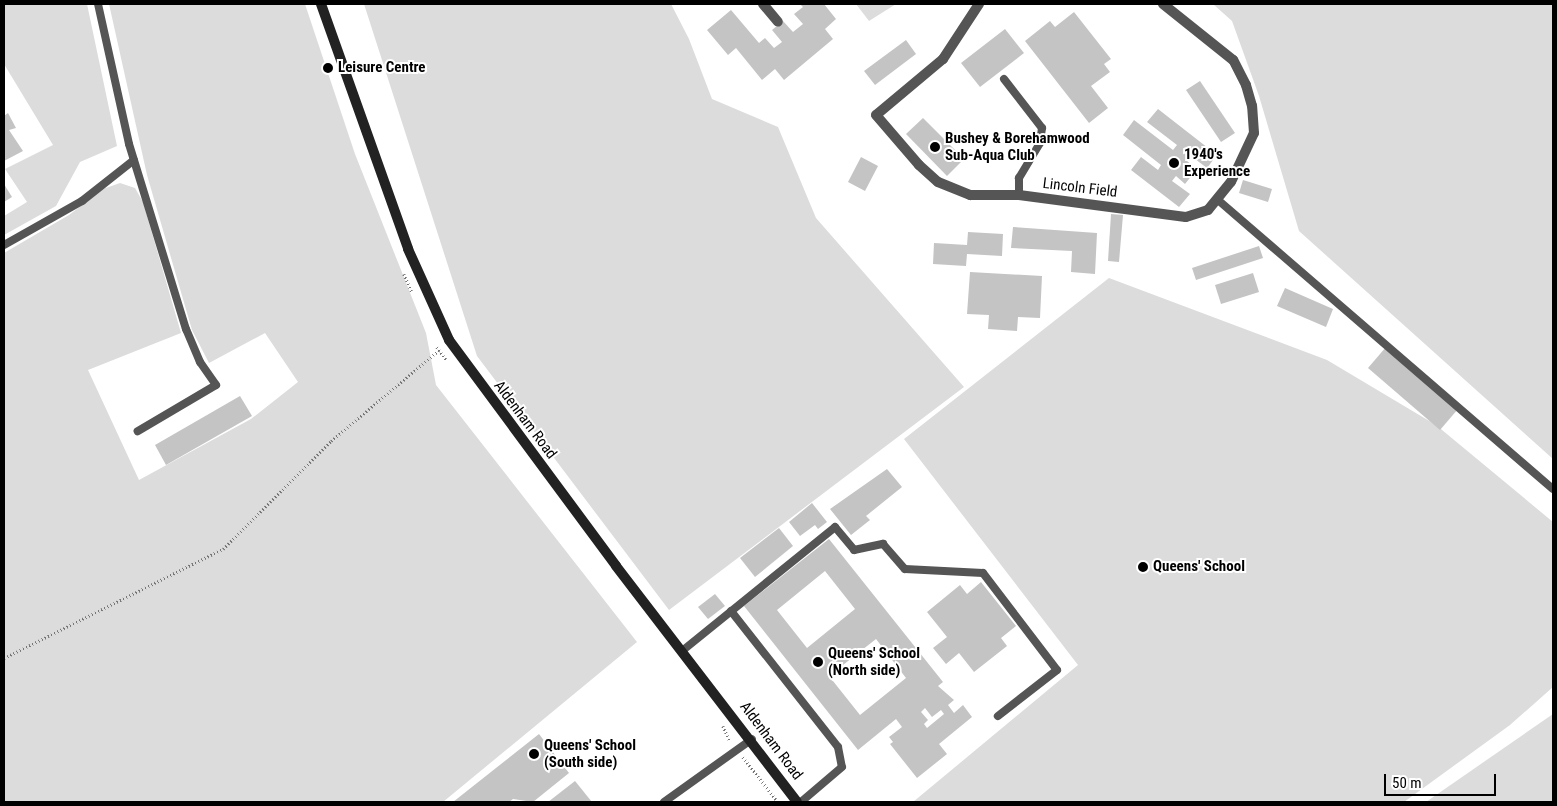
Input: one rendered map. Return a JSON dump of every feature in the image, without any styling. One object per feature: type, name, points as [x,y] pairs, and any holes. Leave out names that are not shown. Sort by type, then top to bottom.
[{"type":"main road","name":"Aldenham Road","points":[[320,4],[404,240],[450,340],[500,412],[799,802]]},
{"type":"street","points":[[762,4],[778,22]]},
{"type":"street","name":"Lincoln Field","points":[[979,4],[944,59],[876,115],[919,165],[953,191],[970,195],[1018,195],[1186,217],[1208,210],[1231,182],[1254,133],[1252,106],[1246,85],[1233,60],[1163,4]]},
{"type":"lane","points":[[98,4],[134,160],[186,329],[200,362],[216,386],[138,431]]},
{"type":"lane","points":[[1004,79],[1042,128],[1040,143],[1019,178],[1018,195]]},
{"type":"lane","points":[[4,245],[82,201],[134,160]]},
{"type":"lane","points":[[1218,200],[1553,489]]},
{"type":"lane","points":[[682,651],[835,527],[854,550],[883,544],[905,569],[983,573],[1057,670],[998,716]]},
{"type":"lane","points":[[732,611],[838,747],[842,767],[799,802]]},
{"type":"lane","points":[[664,802],[752,739]]},
{"type":"path","points":[[4,658],[223,549],[331,441],[450,340]]},
{"type":"path","name":"Aldenham Road","points":[[747,762],[778,802]]},
{"type":"shaded area","points":[[4,4],[87,4],[117,146],[80,162],[56,206],[4,235],[4,216],[27,202],[5,169],[53,145],[4,64]]},
{"type":"shaded area","points":[[109,4],[305,4],[355,154],[426,333],[436,385],[637,642],[443,802],[4,802],[4,253],[69,215],[103,189],[120,183],[135,188],[143,202],[181,333],[88,370],[139,480],[251,419],[298,382],[265,333],[209,363],[192,330],[147,175]]},
{"type":"shaded area","points":[[364,4],[671,4],[689,39],[712,99],[778,127],[816,218],[964,387],[669,610],[477,356]]},
{"type":"shaded area","points":[[856,4],[896,4],[869,21]]},
{"type":"shaded area","points":[[1213,4],[1553,4],[1553,459],[1299,231],[1259,96],[1232,21]]},
{"type":"shaded area","name":"Queens' School","points":[[1109,278],[1327,360],[1436,425],[1553,522],[1553,687],[1510,725],[1404,802],[913,802],[1078,665],[904,439]]},
{"type":"shaded area","points":[[1553,714],[1553,802],[1426,802]]},
{"type":"building","points":[[800,4],[824,4],[836,19],[825,29],[833,39],[784,80],[775,69],[762,80],[736,48],[728,55],[707,30],[731,10],[759,43],[765,38],[774,48],[782,42],[772,30],[783,21],[793,32],[803,24],[794,14],[803,7]]},
{"type":"building","points":[[1074,12],[1111,59],[1104,64],[1110,72],[1091,86],[1108,108],[1089,123],[1025,41],[1050,21],[1055,27]]},
{"type":"building","points":[[1005,29],[1024,53],[980,87],[961,63]]},
{"type":"building","points":[[906,40],[916,54],[875,85],[864,71]]},
{"type":"building","points":[[1200,81],[1235,133],[1221,142],[1186,90]]},
{"type":"building","points":[[1158,109],[1217,155],[1207,168],[1191,156],[1187,161],[1197,169],[1185,184],[1176,176],[1172,181],[1190,194],[1179,207],[1131,170],[1141,157],[1158,170],[1161,165],[1123,135],[1134,120],[1173,150],[1177,145],[1147,122]]},
{"type":"building","points":[[8,113],[16,128],[9,130],[23,151],[4,161],[4,116]]},
{"type":"building","name":"Bushey & Borehamwood Sub-Aqua Club","points":[[923,118],[964,159],[947,176],[906,134]]},
{"type":"building","points":[[861,157],[878,166],[865,191],[848,182]]},
{"type":"building","points":[[1243,180],[1272,189],[1268,202],[1239,193]]},
{"type":"building","points":[[4,184],[12,197],[4,202]]},
{"type":"building","points":[[1111,214],[1123,215],[1119,262],[1108,261]]},
{"type":"building","points":[[1013,227],[1097,233],[1095,274],[1071,272],[1072,251],[1011,248]]},
{"type":"building","points":[[968,232],[1003,234],[1002,256],[967,254],[966,266],[933,264],[934,243],[967,245]]},
{"type":"building","points":[[1259,246],[1263,258],[1196,280],[1192,268]]},
{"type":"building","points":[[970,272],[1042,276],[1040,318],[1018,317],[1017,331],[988,329],[989,315],[967,314]]},
{"type":"building","points":[[1253,273],[1259,292],[1221,304],[1215,285]]},
{"type":"building","points":[[1285,288],[1333,309],[1326,327],[1277,306]]},
{"type":"building","points":[[1386,347],[1458,409],[1440,430],[1368,368]]},
{"type":"building","points":[[240,396],[252,416],[166,465],[155,445]]},
{"type":"building","points":[[887,469],[902,487],[866,516],[870,520],[851,535],[830,509]]},
{"type":"building","points":[[812,503],[827,522],[818,529],[815,525],[800,536],[789,522]]},
{"type":"building","points":[[779,528],[793,546],[755,577],[740,558]]},
{"type":"building","name":"Queens' School (North side)","points":[[829,539],[943,682],[938,686],[954,700],[948,705],[954,713],[963,705],[972,717],[939,744],[947,754],[917,778],[890,744],[893,742],[889,737],[902,727],[896,719],[858,750],[744,606]],"holes":[[[825,571],[855,609],[807,648],[777,610]],[[876,639],[906,678],[860,715],[829,676]],[[925,708],[932,717],[941,710],[944,714],[927,728],[924,724],[928,720],[921,712]]]},
{"type":"building","points":[[981,582],[1016,626],[1001,638],[1007,646],[974,672],[959,653],[946,664],[933,648],[947,637],[927,612],[960,585],[967,594]]},
{"type":"building","points":[[715,594],[725,606],[708,619],[698,607]]},
{"type":"building","name":"Queens' School (South side)","points":[[539,734],[569,773],[533,802],[513,799],[509,802],[453,802]]},
{"type":"building","name":"Queens' School (South side)","points":[[575,781],[592,802],[548,802]]},
{"type":"place","name":"Leisure Centre","points":[[328,68]]},
{"type":"place","name":"Bushey & Borehamwood Sub-Aqua Club","points":[[935,147]]},
{"type":"place","name":"1940's Experience","points":[[1174,163]]},
{"type":"place","name":"Queens' School","points":[[1143,567]]},
{"type":"place","name":"Queens' School (North side)","points":[[818,662]]},
{"type":"place","name":"Queens' School (South side)","points":[[534,754]]}]
